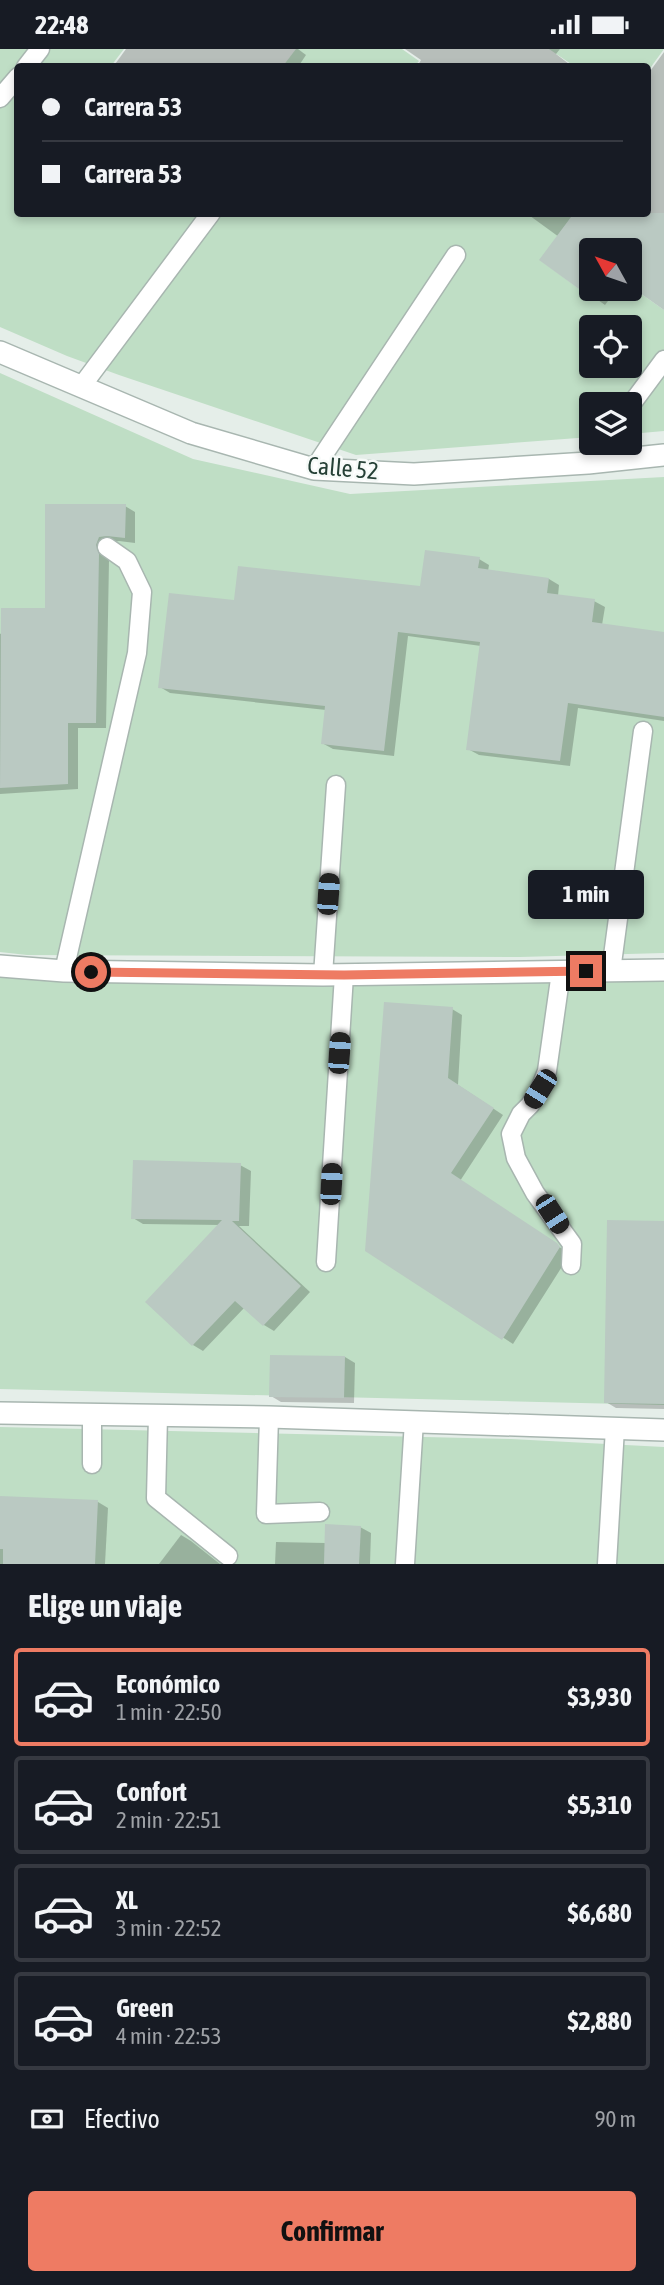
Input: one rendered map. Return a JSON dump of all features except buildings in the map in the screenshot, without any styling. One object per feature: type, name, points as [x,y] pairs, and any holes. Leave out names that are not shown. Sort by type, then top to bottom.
[{"type":"street","name":"Calle 52","points":[[0,352],[191,433],[314,468],[414,474],[588,463],[664,455]]},
{"type":"street","points":[[0,966],[64,971],[323,975],[664,970]]},
{"type":"street","points":[[0,1413],[269,1417],[664,1430]]},
{"type":"lane","points":[[29,63],[40,49]]},
{"type":"lane","points":[[0,98],[14,82]]},
{"type":"lane","points":[[81,387],[208,217]]},
{"type":"lane","points":[[314,468],[456,255]]},
{"type":"lane","points":[[640,392],[664,360]]},
{"type":"lane","points":[[588,463],[594,455]]},
{"type":"lane","points":[[64,971],[137,653],[142,592],[127,561],[107,547]]},
{"type":"lane","points":[[611,971],[643,731]]},
{"type":"lane","points":[[323,975],[336,785]]},
{"type":"lane","points":[[561,972],[547,1071],[540,1089],[521,1114],[511,1134],[516,1158],[535,1192],[572,1244],[571,1265]]},
{"type":"lane","points":[[326,1262],[344,975]]},
{"type":"lane","points":[[92,1414],[92,1465]]},
{"type":"lane","points":[[158,1416],[156,1497],[228,1556]]},
{"type":"lane","points":[[269,1417],[265,1514],[320,1512]]},
{"type":"lane","points":[[405,1564],[414,1421]]},
{"type":"lane","points":[[607,1564],[615,1428]]},
{"type":"green space","points":[[0,49],[124,49],[113,63],[14,63],[14,217],[572,217],[540,260],[579,289],[579,301],[642,301],[642,294],[664,310],[664,431],[642,433],[642,392],[579,392],[579,438],[356,455],[119,375],[0,327]]},
{"type":"green space","points":[[296,49],[402,49],[419,61],[417,63],[285,63]]},
{"type":"green space","points":[[549,49],[664,49],[651,67],[651,63],[570,63]]},
{"type":"green space","points":[[0,373],[193,459],[350,494],[664,477],[664,953],[520,957],[27,955],[0,952]]},
{"type":"green space","points":[[0,975],[365,986],[664,981],[664,1405],[0,1389]]},
{"type":"green space","points":[[0,1427],[511,1439],[664,1447],[664,1564],[0,1564]]},
{"type":"route","points":[[91,972],[344,975],[586,971]]}]
